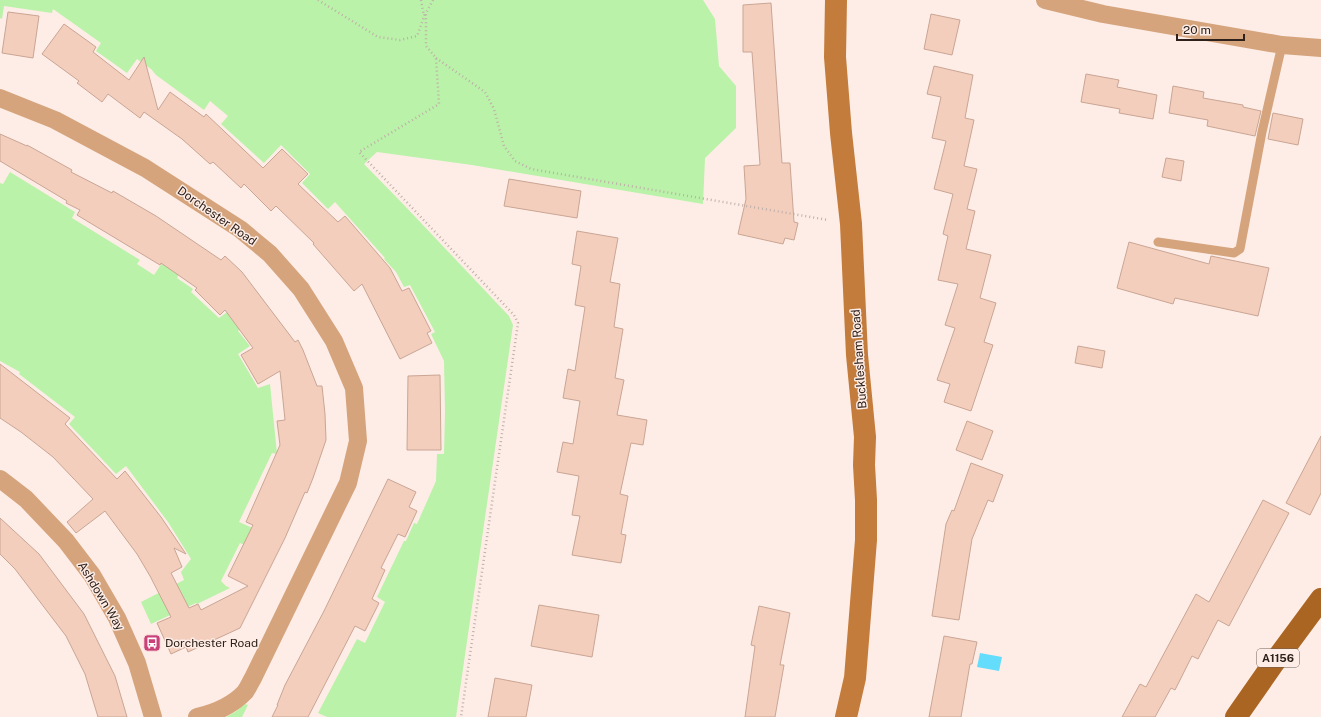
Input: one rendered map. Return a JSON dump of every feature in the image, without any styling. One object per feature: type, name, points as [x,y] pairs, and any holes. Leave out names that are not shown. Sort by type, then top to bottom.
[{"type":"main road","name":"A1156","points":[[1236,717],[1321,599]]},
{"type":"street","name":"Bucklesham Road","points":[[836,0],[835,57],[841,133],[851,224],[857,355],[865,437],[864,465],[866,500],[866,534],[855,678],[846,717]]},
{"type":"street","points":[[1045,0],[1103,14],[1282,45],[1321,45]]},
{"type":"street","name":"Dorchester Road","points":[[0,98],[55,120],[145,168],[240,229],[270,254],[301,290],[334,341],[354,388],[358,441],[348,483],[245,692],[216,712],[197,717]]},
{"type":"street","name":"Ashdown Way","points":[[0,478],[26,499],[66,541],[92,575],[117,618],[137,663],[153,717]]},
{"type":"lane","points":[[1158,242],[1234,253],[1240,249],[1262,132],[1282,45]]},
{"type":"path","points":[[318,0],[378,37],[400,40],[417,36],[424,17],[433,0]]},
{"type":"path","points":[[421,0],[424,17]]},
{"type":"path","points":[[426,13],[426,46],[436,58],[485,92],[494,109],[504,146],[515,161],[531,169],[851,224]]},
{"type":"path","points":[[436,58],[439,104],[360,152],[514,315],[518,323],[461,717]]},
{"type":"green space","points":[[0,0],[703,0],[715,19],[719,66],[736,86],[736,128],[705,158],[703,204],[472,165],[377,152],[364,164],[509,316],[513,325],[456,717],[327,717],[318,713],[357,639],[365,643],[385,602],[377,597],[404,541],[406,541],[414,523],[417,524],[436,481],[437,454],[444,454],[444,361],[431,334],[435,332],[410,285],[404,287],[396,272],[384,259],[385,258],[335,202],[328,209],[302,183],[310,174],[281,145],[264,163],[221,124],[228,116],[210,101],[204,110],[156,75],[151,69],[137,59],[127,73],[96,51],[101,43],[53,9],[52,13],[4,6],[2,19],[0,18]]},
{"type":"green space","points":[[10,172],[75,212],[72,218],[140,260],[137,264],[154,275],[164,260],[180,272],[177,278],[193,289],[191,292],[219,318],[230,310],[242,327],[238,331],[250,346],[238,354],[258,388],[270,384],[277,454],[272,453],[239,522],[257,530],[249,547],[240,543],[221,581],[230,588],[151,624],[141,602],[184,580],[181,572],[191,559],[168,522],[126,466],[116,474],[69,424],[75,417],[19,374],[20,372],[0,361],[0,183],[3,184]]},
{"type":"green space","points":[[245,704],[248,705],[242,717],[226,717],[235,712]]},
{"type":"water","points":[[980,653],[1002,657],[999,671],[977,667]]},
{"type":"building","points":[[771,3],[782,163],[790,163],[794,222],[798,223],[794,240],[785,238],[783,244],[738,234],[746,199],[744,166],[760,165],[752,52],[743,52],[743,5]]},
{"type":"building","points":[[8,12],[39,16],[33,58],[2,53]]},
{"type":"building","points":[[931,14],[960,20],[952,55],[924,49]]},
{"type":"building","points":[[64,24],[96,47],[93,52],[129,80],[144,57],[158,110],[170,92],[204,117],[206,114],[263,168],[282,149],[308,174],[298,184],[338,222],[345,216],[390,268],[402,291],[409,288],[431,331],[427,333],[432,343],[400,359],[362,284],[354,291],[313,244],[314,243],[276,206],[271,211],[244,184],[241,188],[213,162],[210,164],[182,139],[144,112],[140,118],[108,94],[102,102],[77,83],[79,81],[42,54]]},
{"type":"building","points":[[934,66],[973,75],[965,118],[974,120],[964,166],[977,169],[967,209],[975,211],[966,249],[991,255],[980,298],[996,303],[984,342],[993,345],[971,411],[944,402],[950,384],[937,380],[955,328],[945,325],[958,284],[938,280],[948,236],[943,234],[953,194],[934,189],[946,141],[932,138],[941,97],[927,94]]},
{"type":"building","points":[[1086,74],[1119,80],[1117,87],[1157,95],[1153,119],[1119,113],[1120,109],[1081,102]]},
{"type":"building","points":[[1173,86],[1204,92],[1203,98],[1243,105],[1243,107],[1261,111],[1255,136],[1207,126],[1208,120],[1169,113]]},
{"type":"building","points":[[1273,113],[1303,119],[1298,145],[1268,139]]},
{"type":"building","points":[[0,134],[27,145],[72,170],[71,172],[112,193],[113,191],[156,216],[221,260],[225,256],[242,272],[295,342],[298,340],[317,386],[322,386],[326,440],[307,493],[305,492],[285,538],[240,628],[188,652],[186,647],[171,654],[157,623],[171,617],[137,554],[105,511],[76,533],[67,522],[93,499],[53,457],[0,418],[0,364],[70,418],[65,424],[117,479],[125,471],[161,517],[186,554],[174,548],[182,567],[171,573],[189,608],[198,604],[201,610],[248,586],[228,576],[253,525],[246,522],[280,445],[277,421],[285,420],[280,371],[258,384],[241,355],[253,348],[225,310],[220,315],[195,290],[197,288],[161,263],[160,265],[77,215],[80,210],[66,203],[67,201],[0,161]]},
{"type":"building","points":[[1166,158],[1184,161],[1181,181],[1162,177]]},
{"type":"building","points":[[509,179],[581,191],[577,218],[504,206]]},
{"type":"building","points":[[577,231],[618,238],[610,282],[620,284],[614,327],[623,329],[615,378],[624,380],[617,415],[647,420],[643,445],[631,443],[620,494],[628,496],[621,534],[626,535],[621,563],[572,555],[580,516],[572,515],[579,476],[557,472],[563,442],[573,444],[580,401],[563,398],[568,369],[575,371],[585,307],[575,305],[581,266],[572,264]]},
{"type":"building","points":[[1129,242],[1209,264],[1211,256],[1269,268],[1258,316],[1175,298],[1173,304],[1117,288]]},
{"type":"building","points":[[1078,346],[1105,351],[1102,368],[1075,363]]},
{"type":"building","points":[[440,375],[441,450],[407,450],[408,376]]},
{"type":"building","points":[[967,421],[993,431],[982,460],[956,450]]},
{"type":"building","points":[[1321,436],[1321,493],[1310,515],[1286,503]]},
{"type":"building","points":[[971,463],[1003,475],[993,502],[988,500],[972,539],[959,620],[932,616],[946,524],[952,510],[954,511]]},
{"type":"building","points":[[388,479],[416,492],[409,507],[417,511],[405,537],[398,534],[381,568],[385,570],[372,599],[379,603],[365,631],[355,626],[308,717],[272,717],[285,685],[324,611]]},
{"type":"building","points":[[1263,500],[1289,513],[1229,626],[1218,620],[1198,659],[1192,656],[1175,690],[1171,688],[1155,717],[1122,717],[1140,684],[1146,687],[1196,594],[1209,602]]},
{"type":"building","points":[[0,518],[39,554],[84,614],[115,676],[127,717],[98,717],[85,674],[66,636],[15,569],[0,554]]},
{"type":"building","points":[[539,605],[599,615],[592,657],[531,646]]},
{"type":"building","points":[[759,606],[790,613],[780,665],[784,665],[775,717],[745,717],[755,646],[751,645]]},
{"type":"building","points":[[944,636],[977,642],[972,664],[970,664],[961,717],[929,717]]},
{"type":"building","points":[[495,678],[532,685],[526,717],[488,717]]},
{"type":"place","name":"Dorchester Road","points":[[152,643]]}]
